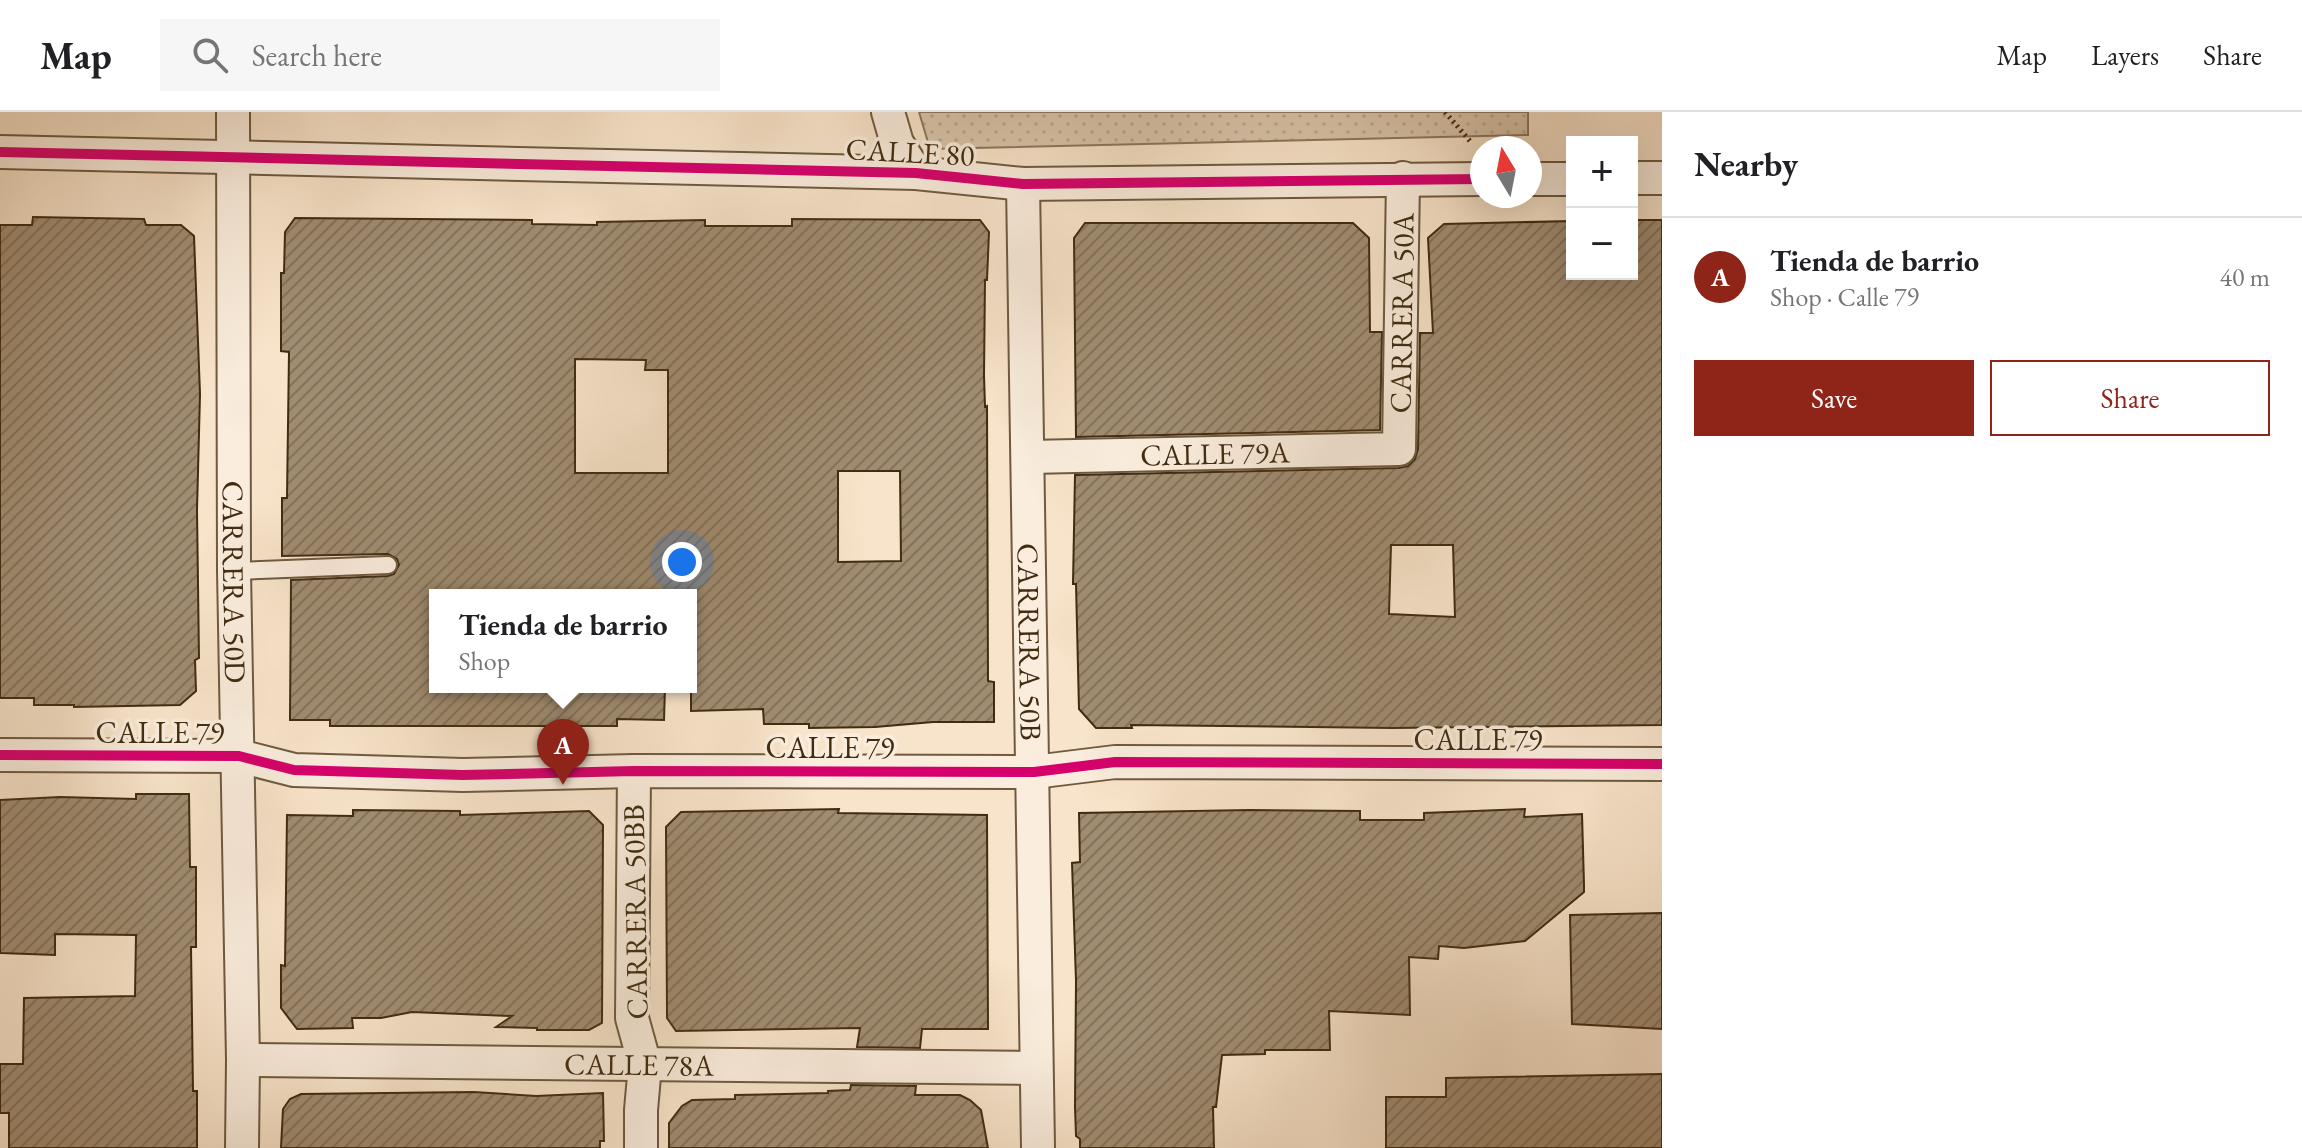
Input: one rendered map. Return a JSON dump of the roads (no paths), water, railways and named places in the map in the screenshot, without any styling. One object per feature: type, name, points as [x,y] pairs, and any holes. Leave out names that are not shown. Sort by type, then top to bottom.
[{"type":"street","name":"CARRERA 50D","points":[[233,112],[234,571],[239,756],[242,1148]]},
{"type":"street","points":[[888,112],[897,143],[916,173]]},
{"type":"street","name":"CALLE 80","points":[[0,152],[916,173],[1023,184],[1403,178],[1470,166]]},
{"type":"street","name":"CARRERA 50A","points":[[1399,449],[1403,178]]},
{"type":"street","points":[[1638,178],[1662,178]]},
{"type":"street","points":[[1542,179],[1566,179]]},
{"type":"street","name":"CARRERA 50B","points":[[1023,184],[1038,1148]]},
{"type":"street","name":"CALLE 79A","points":[[1029,457],[1399,449]]},
{"type":"street","name":"CALLE 79","points":[[0,755],[239,756],[294,770],[463,775],[634,771],[1034,772],[1115,762],[1662,764]]},
{"type":"street","name":"CARRERA 50BB","points":[[634,771],[632,1018],[645,1065],[641,1148]]},
{"type":"street","name":"CALLE 78A","points":[[243,1060],[1036,1068]]},
{"type":"lane","points":[[234,571],[388,565]]},
{"type":"place","name":"Tienda de barrio","points":[[563,785]]}]
